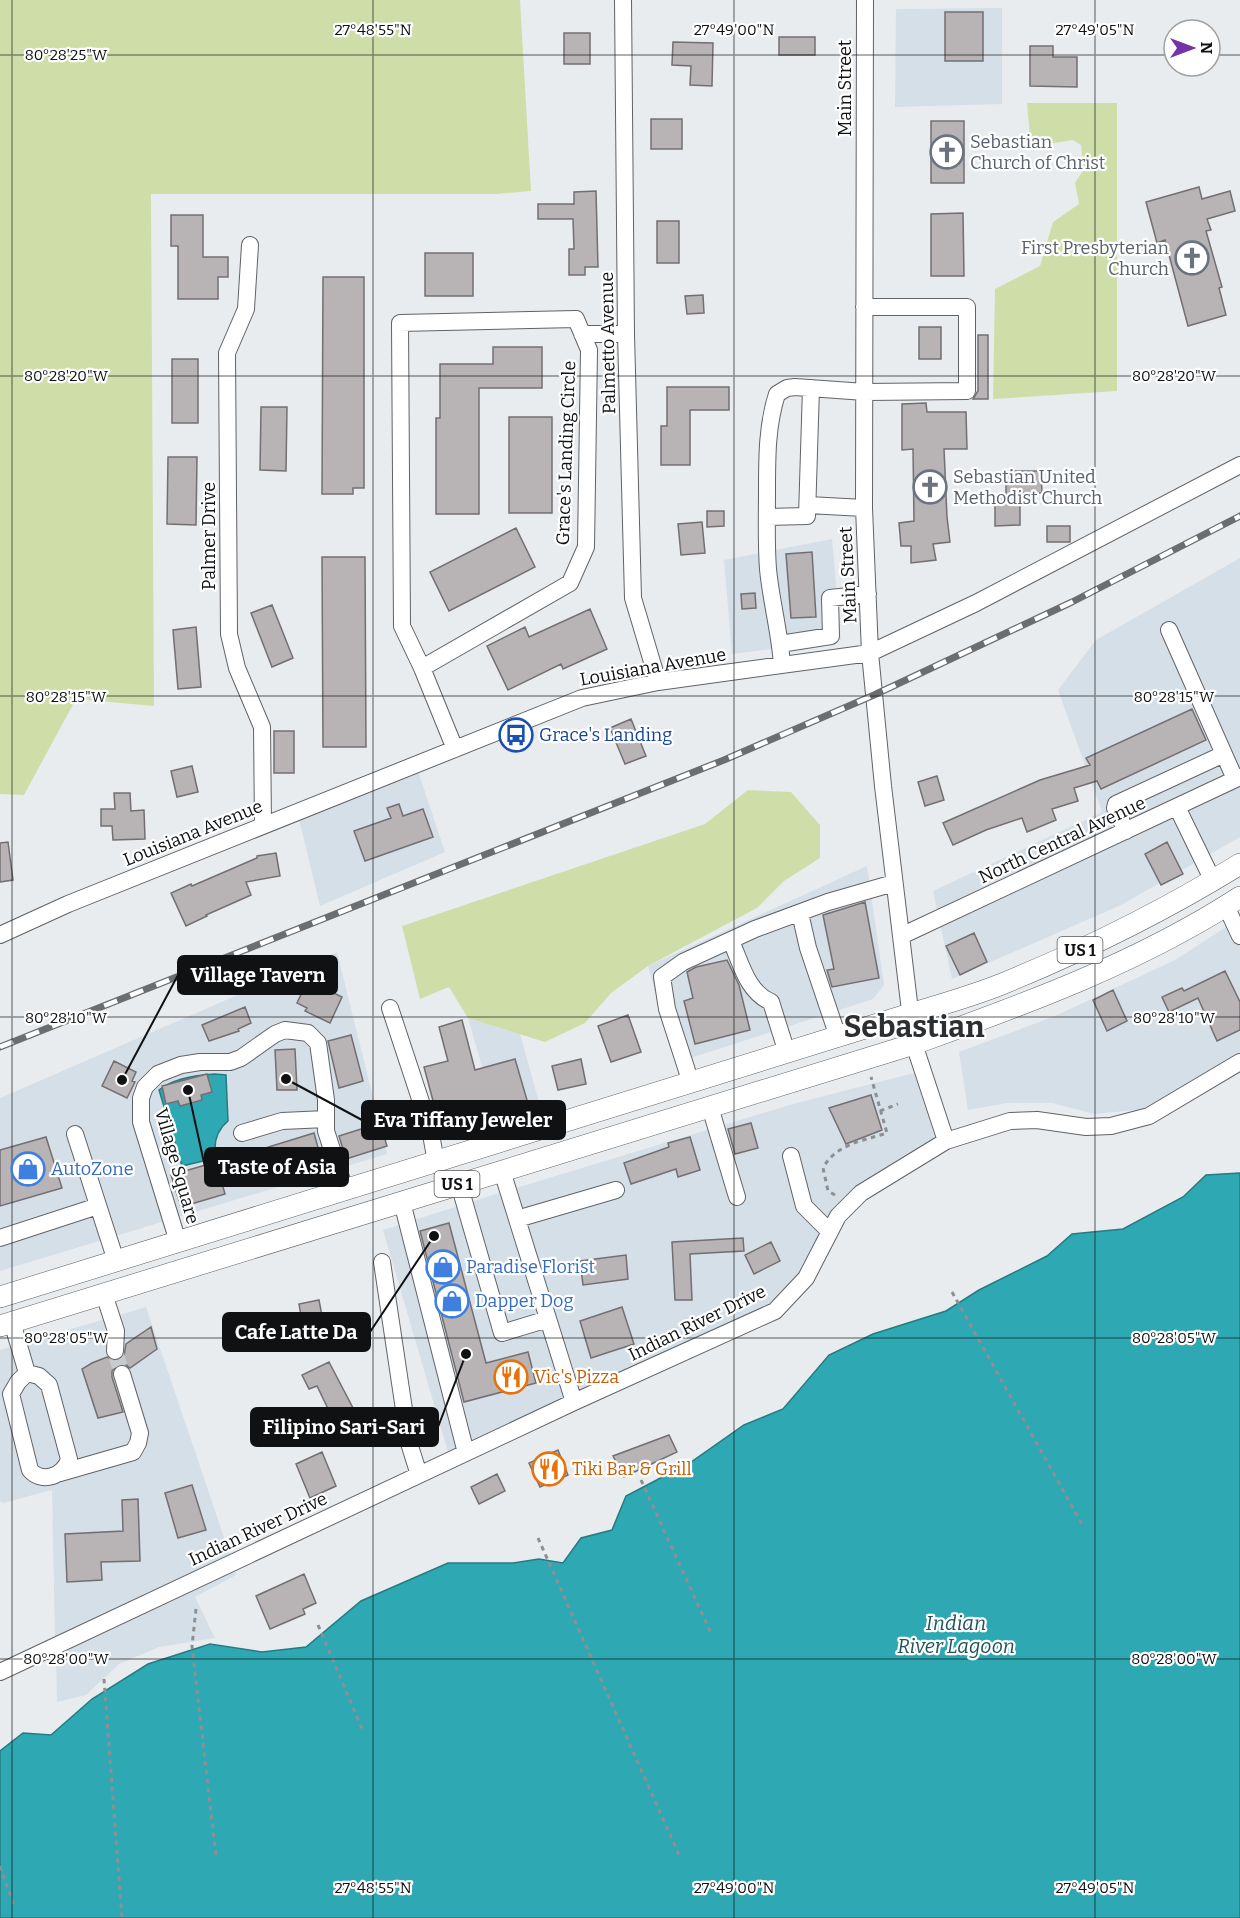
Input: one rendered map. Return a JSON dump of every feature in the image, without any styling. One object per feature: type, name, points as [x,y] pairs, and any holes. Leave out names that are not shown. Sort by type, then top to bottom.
[{"type":"main road","name":"US 1","points":[[0,1297],[787,1053],[1001,984],[1154,915],[1240,864]]},
{"type":"main road","name":"US 1","points":[[6,1324],[914,1044],[1072,984],[1143,950],[1233,901]]},
{"type":"main road","points":[[502,1171],[510,1155],[537,1130]]},
{"type":"main road","points":[[404,1201],[427,1181],[436,1162]]},
{"type":"street","name":"Palmetto Avenue","points":[[623,0],[626,334],[633,598],[658,682]]},
{"type":"street","name":"Main Street","points":[[865,0],[864,508],[870,653],[914,1044],[946,1141]]},
{"type":"street","name":"Palmer Drive","points":[[250,245],[246,309],[227,353],[229,634],[237,668],[262,727],[263,825]]},
{"type":"street","points":[[782,665],[768,569],[767,518],[768,450],[771,413],[777,394],[787,388],[865,392],[967,391],[967,307],[864,308]]},
{"type":"street","points":[[455,748],[402,626],[400,323],[576,319],[582,334],[626,334]]},
{"type":"street","name":"Grace's Landing Circle","points":[[422,668],[570,583],[586,547],[589,350],[582,334]]},
{"type":"street","points":[[767,518],[807,516],[811,388]]},
{"type":"street","name":"Louisiana Avenue","points":[[0,935],[68,904],[582,698],[658,682],[870,653],[976,603],[1240,465]]},
{"type":"street","points":[[808,505],[864,508]]},
{"type":"street","points":[[780,644],[831,636],[830,598],[868,594]]},
{"type":"street","points":[[1169,630],[1224,754],[1238,778]]},
{"type":"street","points":[[1126,831],[1115,808],[1116,804],[1224,754]]},
{"type":"street","name":"North Central Avenue","points":[[901,936],[1238,778]]},
{"type":"street","points":[[1177,807],[1213,881]]},
{"type":"street","points":[[691,1083],[667,1009],[662,977],[682,962],[755,929],[828,902],[894,882]]},
{"type":"street","points":[[1233,901],[1240,936]]},
{"type":"street","points":[[800,913],[808,948],[838,1037]]},
{"type":"street","points":[[731,941],[748,983],[762,999],[771,1002],[787,1053]]},
{"type":"street","points":[[390,1008],[430,1129],[436,1162]]},
{"type":"street","name":"Village Square","points":[[178,1242],[141,1122],[141,1098],[146,1087],[158,1074],[180,1065],[230,1062],[253,1051],[275,1034],[285,1030],[303,1032],[313,1036],[318,1043],[326,1100],[326,1131],[345,1190]]},
{"type":"street","name":"Indian River Drive","points":[[0,1672],[574,1402],[775,1311],[806,1278],[838,1216],[861,1192],[946,1141],[1010,1121],[1038,1120],[1086,1127],[1111,1126],[1149,1116],[1240,1062]]},
{"type":"street","points":[[710,1107],[737,1197]]},
{"type":"street","points":[[242,1133],[282,1121],[326,1119]]},
{"type":"street","points":[[75,1134],[116,1261]]},
{"type":"street","points":[[791,1156],[804,1206],[830,1232]]},
{"type":"street","points":[[502,1171],[574,1402]]},
{"type":"street","points":[[459,1184],[502,1333],[548,1319]]},
{"type":"street","points":[[517,1219],[616,1190]]},
{"type":"street","points":[[404,1201],[466,1453]]},
{"type":"street","points":[[0,1238],[98,1206]]},
{"type":"street","points":[[382,1262],[409,1443],[419,1475]]},
{"type":"street","points":[[104,1294],[118,1343]]},
{"type":"street","points":[[6,1324],[27,1373]]},
{"type":"street","points":[[27,1373],[11,1394],[30,1470],[36,1476],[43,1478],[133,1452],[140,1433],[125,1372]]},
{"type":"street","points":[[27,1373],[39,1376],[49,1385],[69,1459],[66,1468],[60,1473]]},
{"type":"path","points":[[835,1195],[828,1191],[823,1168],[829,1158],[844,1147],[886,1133],[871,1077]]},
{"type":"path","points":[[880,1111],[898,1104]]},
{"type":"path","points":[[952,1292],[1083,1526]]},
{"type":"path","points":[[641,1480],[711,1633]]},
{"type":"path","points":[[538,1538],[679,1855]]},
{"type":"path","points":[[196,1609],[192,1646],[216,1856]]},
{"type":"path","points":[[318,1625],[363,1731]]},
{"type":"path","points":[[104,1679],[122,1918]]},
{"type":"path","points":[[0,1866],[14,1906]]},
{"type":"shaded area","points":[[1002,8],[1002,104],[895,107],[896,9]]},
{"type":"shaded area","points":[[832,539],[841,640],[732,654],[724,560]]},
{"type":"shaded area","points":[[1240,558],[1240,837],[1121,905],[952,979],[933,891],[1102,812],[1058,690],[1096,640]]},
{"type":"shaded area","points":[[418,771],[445,852],[320,906],[299,819]]},
{"type":"shaded area","points":[[867,866],[884,985],[873,999],[675,1063],[648,966]]},
{"type":"shaded area","points":[[1240,918],[1240,1052],[1146,1109],[1095,1114],[1052,1103],[1007,1103],[968,1110],[959,1052],[1055,1016],[1175,960]]},
{"type":"shaded area","points":[[337,952],[387,1154],[0,1271],[0,1098]]},
{"type":"shaded area","points":[[468,1018],[520,1034],[540,1106],[497,1119]]},
{"type":"shaded area","points":[[914,1073],[935,1138],[855,1187],[830,1213],[798,1274],[770,1304],[580,1390],[516,1188],[793,1104]]},
{"type":"shaded area","points":[[499,1193],[564,1398],[448,1452],[383,1230]]},
{"type":"shaded area","points":[[146,1307],[230,1555],[55,1637],[52,1490],[3,1503],[0,1501],[0,1350]]},
{"type":"shaded area","points":[[235,1571],[236,1575],[195,1597],[215,1638],[159,1647],[119,1664],[86,1695],[57,1702],[56,1655]]},
{"type":"green space","points":[[0,0],[520,0],[531,191],[497,194],[151,194],[154,706],[76,699],[24,795],[0,794]]},
{"type":"green space","points":[[1027,103],[1117,103],[1117,391],[993,399],[995,289],[1040,266],[1053,222],[1079,204],[1075,183],[1084,169],[1081,145],[1073,140],[1048,144],[1030,137]]},
{"type":"green space","points":[[748,790],[791,792],[820,825],[820,858],[784,881],[757,908],[648,966],[611,993],[585,1023],[545,1042],[468,1018],[449,987],[420,999],[402,926],[705,824]]},
{"type":"water","points":[[215,1074],[226,1075],[228,1121],[216,1138],[216,1158],[182,1166],[159,1090],[178,1080]]},
{"type":"water","name":"Indian River Lagoon","points":[[1240,1173],[1240,1918],[0,1918],[0,1751],[23,1733],[51,1735],[92,1699],[148,1664],[210,1644],[262,1652],[306,1647],[361,1601],[448,1563],[513,1563],[539,1559],[563,1563],[581,1538],[612,1530],[626,1496],[691,1462],[744,1425],[783,1409],[829,1355],[873,1334],[946,1311],[979,1290],[1047,1256],[1072,1234],[1123,1229],[1183,1197],[1206,1175]]},
{"type":"building","points":[[945,12],[983,12],[983,61],[945,61]]},
{"type":"building","points":[[564,33],[590,33],[590,64],[564,64]]},
{"type":"building","points":[[779,37],[815,37],[815,55],[779,55]]},
{"type":"building","points":[[673,42],[713,43],[712,86],[690,85],[691,66],[672,65]]},
{"type":"building","points":[[1030,46],[1053,46],[1053,57],[1077,57],[1077,87],[1030,86]]},
{"type":"building","points":[[651,119],[682,119],[682,149],[651,149]]},
{"type":"building","name":"Sebastian Church of Christ","points":[[931,121],[964,121],[964,183],[931,183]]},
{"type":"building","name":"First Presbyterian Church","points":[[1199,187],[1202,199],[1230,191],[1235,211],[1207,219],[1211,230],[1206,231],[1222,287],[1219,288],[1226,315],[1188,326],[1165,240],[1157,243],[1146,202]]},
{"type":"building","points":[[596,191],[598,267],[585,267],[585,275],[569,275],[569,249],[574,249],[573,219],[538,219],[538,204],[574,204],[574,192]]},
{"type":"building","points":[[963,213],[964,276],[931,276],[931,214]]},
{"type":"building","points":[[171,215],[203,215],[203,257],[228,257],[228,277],[218,277],[218,299],[178,299],[178,246],[171,246]]},
{"type":"building","points":[[657,221],[679,221],[679,263],[657,263]]},
{"type":"building","points":[[425,253],[473,253],[473,296],[425,296]]},
{"type":"building","points":[[323,277],[364,277],[364,488],[353,488],[353,494],[322,494]]},
{"type":"building","points":[[703,295],[704,313],[687,314],[685,296]]},
{"type":"building","points":[[919,327],[941,327],[941,359],[919,359]]},
{"type":"building","points":[[978,335],[988,335],[988,399],[973,399],[978,391]]},
{"type":"building","points":[[493,347],[542,347],[542,388],[479,388],[479,514],[436,514],[436,418],[440,418],[440,364],[493,364]]},
{"type":"building","points":[[172,359],[198,359],[198,423],[172,423]]},
{"type":"building","points":[[667,387],[729,387],[729,410],[690,410],[690,465],[661,465],[661,426],[667,426]]},
{"type":"building","name":"Sebastian United Methodist Church","points":[[926,403],[927,412],[966,412],[967,449],[944,449],[950,542],[933,544],[936,560],[911,563],[911,546],[901,546],[899,523],[914,521],[913,449],[902,450],[902,404]]},
{"type":"building","points":[[261,407],[287,407],[286,471],[260,470]]},
{"type":"building","points":[[509,417],[552,417],[552,513],[509,513]]},
{"type":"building","points":[[168,457],[197,457],[196,525],[167,524]]},
{"type":"building","points":[[1006,471],[1041,471],[1042,493],[1020,493],[1020,525],[995,526],[995,496],[1006,496]]},
{"type":"building","points":[[707,511],[724,511],[724,526],[707,527]]},
{"type":"building","points":[[702,522],[705,553],[681,555],[678,524]]},
{"type":"building","points":[[1047,526],[1070,526],[1070,542],[1047,542]]},
{"type":"building","points":[[516,528],[535,567],[449,611],[430,572]]},
{"type":"building","points":[[812,552],[816,617],[791,618],[786,554]]},
{"type":"building","points":[[322,557],[365,557],[366,747],[323,747]]},
{"type":"building","points":[[755,593],[756,608],[742,609],[741,594]]},
{"type":"building","points":[[272,605],[293,658],[272,667],[251,613]]},
{"type":"building","points":[[590,609],[607,649],[563,669],[561,664],[508,690],[487,646],[525,627],[529,637]]},
{"type":"building","points":[[196,627],[201,687],[178,689],[173,630]]},
{"type":"building","points":[[1192,709],[1206,740],[1101,789],[1097,781],[1074,788],[1078,801],[1052,809],[1056,820],[1027,832],[1022,818],[986,830],[953,845],[943,823],[1040,780],[1090,765],[1086,758]]},
{"type":"building","points":[[631,719],[646,756],[625,764],[610,728]]},
{"type":"building","points":[[274,731],[294,731],[294,773],[274,773]]},
{"type":"building","points":[[192,766],[198,792],[177,797],[171,771]]},
{"type":"building","points":[[937,776],[944,800],[925,806],[918,782]]},
{"type":"building","points":[[114,793],[130,793],[131,811],[144,810],[145,839],[113,840],[112,826],[101,826],[101,809],[115,809]]},
{"type":"building","points":[[399,804],[403,816],[423,809],[433,837],[365,861],[354,831],[391,818],[387,808]]},
{"type":"building","points":[[8,842],[13,880],[0,882],[0,843]]},
{"type":"building","points":[[1167,842],[1183,874],[1161,885],[1145,854]]},
{"type":"building","points":[[276,853],[280,876],[246,882],[251,895],[186,926],[171,893],[191,884],[192,886],[257,858],[257,856]]},
{"type":"building","points":[[865,902],[879,978],[832,987],[827,970],[834,969],[823,915]]},
{"type":"building","points":[[974,933],[987,962],[960,975],[946,946]]},
{"type":"building","points":[[727,960],[739,985],[750,1030],[695,1044],[684,1001],[693,998],[687,972],[696,967]]},
{"type":"building","points":[[1225,971],[1240,1002],[1240,1030],[1217,1041],[1198,998],[1169,1012],[1162,997],[1182,988],[1184,991]]},
{"type":"building","points":[[308,980],[342,997],[330,1023],[305,1011],[307,1008],[297,1003]]},
{"type":"building","points":[[1113,990],[1127,1021],[1107,1031],[1093,1000]]},
{"type":"building","points":[[245,1007],[251,1023],[238,1029],[239,1031],[209,1041],[202,1025]]},
{"type":"building","points":[[628,1015],[641,1052],[611,1062],[598,1026]]},
{"type":"building","points":[[462,1020],[475,1070],[515,1059],[529,1107],[441,1131],[424,1067],[448,1061],[439,1027]]},
{"type":"building","points":[[351,1035],[363,1081],[339,1088],[328,1041]]},
{"type":"building","points":[[295,1049],[297,1090],[277,1090],[275,1050]]},
{"type":"building","points":[[581,1059],[586,1084],[558,1090],[552,1066]]},
{"type":"building","points":[[114,1061],[136,1072],[132,1081],[135,1082],[127,1098],[102,1086]]},
{"type":"building","points":[[207,1074],[212,1092],[201,1095],[202,1100],[180,1106],[178,1101],[166,1104],[162,1086]]},
{"type":"building","points":[[871,1095],[882,1130],[846,1144],[829,1108]]},
{"type":"building","points":[[380,1123],[387,1146],[346,1159],[339,1136]]},
{"type":"building","points":[[751,1123],[758,1148],[735,1154],[728,1129]]},
{"type":"building","points":[[314,1133],[322,1162],[320,1169],[304,1168],[289,1172],[277,1182],[273,1177],[270,1178],[262,1149]]},
{"type":"building","name":"AutoZone","points":[[46,1137],[62,1188],[0,1206],[0,1150]]},
{"type":"building","points":[[690,1137],[700,1170],[678,1177],[676,1169],[631,1184],[624,1163],[669,1147],[668,1143]]},
{"type":"building","points":[[216,1162],[225,1194],[181,1207],[171,1175]]},
{"type":"building","points":[[449,1223],[486,1363],[528,1352],[536,1383],[464,1402],[420,1231]]},
{"type":"building","points":[[743,1238],[744,1251],[690,1254],[692,1300],[675,1300],[672,1242]]},
{"type":"building","points":[[771,1242],[780,1261],[754,1274],[745,1255]]},
{"type":"building","points":[[626,1255],[628,1279],[583,1285],[580,1261]]},
{"type":"building","points":[[319,1300],[322,1316],[337,1313],[341,1334],[305,1340],[299,1304]]},
{"type":"building","points":[[622,1307],[634,1344],[591,1358],[580,1321]]},
{"type":"building","points":[[151,1327],[157,1349],[130,1368],[125,1364],[120,1364],[112,1371],[123,1412],[98,1418],[82,1369],[107,1357],[114,1361],[120,1360],[124,1356],[126,1344]]},
{"type":"building","points":[[329,1362],[353,1408],[333,1419],[317,1386],[309,1389],[302,1375]]},
{"type":"building","points":[[669,1435],[677,1452],[624,1477],[613,1456]]},
{"type":"building","name":"Tiki Bar & Grill","points":[[558,1450],[568,1475],[540,1487],[529,1463]]},
{"type":"building","points":[[322,1452],[336,1486],[310,1498],[296,1464]]},
{"type":"building","points":[[497,1474],[505,1491],[479,1504],[471,1487]]},
{"type":"building","points":[[192,1485],[206,1530],[178,1538],[165,1493]]},
{"type":"building","points":[[138,1499],[140,1561],[101,1562],[102,1580],[67,1582],[65,1534],[123,1531],[122,1500]]},
{"type":"building","points":[[304,1574],[316,1603],[303,1609],[305,1614],[270,1629],[256,1596]]},
{"type":"tunnel","points":[[115,1351],[122,1374]]},
{"type":"railway","points":[[0,1047],[724,760],[874,695],[1072,602],[1240,516]]},
{"type":"place","name":"Sebastian Church of Christ","points":[[947,152]]},
{"type":"place","name":"First Presbyterian Church","points":[[1192,258]]},
{"type":"place","name":"Sebastian United Methodist Church","points":[[930,487]]},
{"type":"place","name":"Grace's Landing","points":[[516,735]]},
{"type":"place","name":"Eva Tiffany Jeweler","points":[[286,1079]]},
{"type":"place","name":"Village Tavern","points":[[122,1080]]},
{"type":"place","name":"Taste of Asia","points":[[188,1090]]},
{"type":"place","name":"AutoZone","points":[[28,1169]]},
{"type":"place","name":"Cafe Latte Da","points":[[434,1236]]},
{"type":"place","name":"Paradise Florist","points":[[443,1267]]},
{"type":"place","name":"Dapper Dog","points":[[452,1301]]},
{"type":"place","name":"Filipino Sari-Sari","points":[[466,1354]]},
{"type":"place","name":"Vic's Pizza","points":[[511,1377]]},
{"type":"place","name":"Tiki Bar & Grill","points":[[549,1469]]},
{"type":"district","name":"Sebastian","points":[[914,1027]]}]
